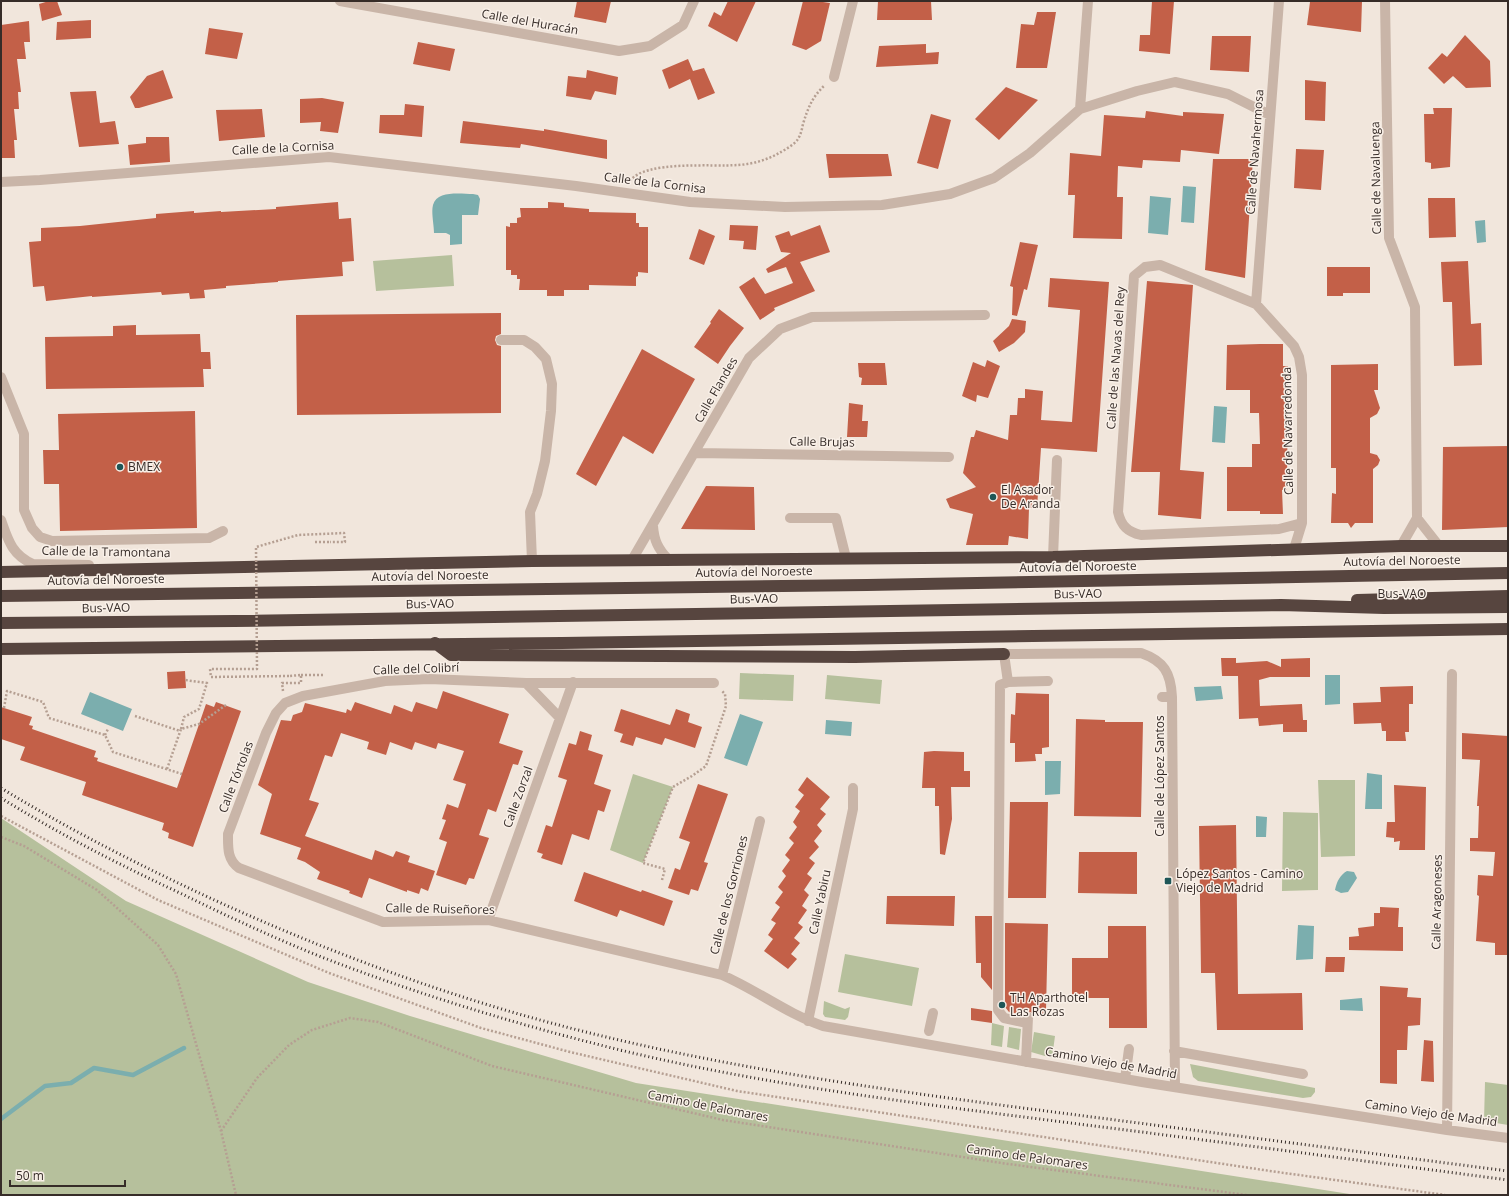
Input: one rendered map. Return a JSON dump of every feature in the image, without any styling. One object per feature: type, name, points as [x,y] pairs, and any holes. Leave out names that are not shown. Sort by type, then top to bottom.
[{"type":"highway","points":[[1,572],[668,559],[1053,557],[1401,546],[1508,546]]},
{"type":"highway","name":"Autovía del Noroeste","points":[[1,596],[882,584],[1508,573]]},
{"type":"highway","points":[[1282,605],[1383,599],[1508,596]]},
{"type":"highway","name":"Bus-VAO","points":[[1,623],[242,621],[1282,605],[1384,608],[1508,607]]},
{"type":"highway","points":[[1,649],[435,643],[562,643],[1508,629]]},
{"type":"highway","points":[[435,643],[452,655],[856,657],[1004,654]]},
{"type":"street","name":"Calle del Huracán","points":[[340,1],[619,51],[650,46],[683,24],[694,1]]},
{"type":"street","points":[[834,77],[853,1]]},
{"type":"street","points":[[1080,109],[1088,1]]},
{"type":"street","name":"Calle de Navahermosa","points":[[1256,304],[1279,1]]},
{"type":"street","name":"Calle de Navaluenga","points":[[1385,1],[1389,238],[1415,307],[1417,518]]},
{"type":"street","name":"Calle de la Cornisa","points":[[1,182],[329,157],[621,192],[690,202],[785,207],[882,205],[950,194],[994,178],[1030,153],[1080,109],[1137,91],[1175,82],[1228,94],[1270,114]]},
{"type":"street","name":"Calle de las Navas del Rey","points":[[1256,304],[1160,265],[1145,266],[1134,276],[1118,512],[1123,526],[1133,533],[1141,535],[1279,529],[1302,523]]},
{"type":"street","name":"Calle de Navarredonda","points":[[1256,304],[1294,346],[1299,357],[1302,375],[1302,523],[1294,549]]},
{"type":"street","name":"Calle Flandes","points":[[632,560],[749,358],[780,330],[812,317],[986,315]]},
{"type":"street","points":[[501,340],[524,340],[535,347],[546,359],[552,384],[548,441],[537,494],[530,512],[532,561]]},
{"type":"street","points":[[1,377],[24,434],[24,510],[32,528],[40,537],[52,541],[209,538],[223,531]]},
{"type":"street","name":"Calle Brujas","points":[[695,453],[949,457]]},
{"type":"street","points":[[1053,557],[1057,460]]},
{"type":"street","points":[[790,518],[836,518],[846,558]]},
{"type":"street","points":[[1401,546],[1417,518],[1439,546]]},
{"type":"street","name":"Calle de la Tramontana","points":[[1,520],[13,549],[21,558],[33,564],[211,567]]},
{"type":"street","points":[[653,526],[657,547],[668,559]]},
{"type":"street","name":"Calle de López Santos","points":[[1004,654],[1141,653],[1150,656],[1164,668],[1169,675],[1167,697],[1172,772],[1175,1087]]},
{"type":"street","points":[[1004,654],[1008,682]]},
{"type":"street","name":"Calle Aragoneses","points":[[1447,1130],[1452,674]]},
{"type":"street","name":"Calle del Colibrí","points":[[285,703],[303,696],[385,681],[429,679],[526,683],[714,683]]},
{"type":"street","points":[[1026,1062],[1027,1020],[1004,1018],[998,1010],[1000,685],[1008,682],[1048,681]]},
{"type":"street","name":"Calle Zorzal","points":[[488,920],[572,682]]},
{"type":"street","points":[[526,683],[560,718]]},
{"type":"street","name":"Calle Tórtolas","points":[[233,864],[228,851],[228,834],[266,733],[276,713],[285,703]]},
{"type":"street","name":"Calle Yabiru","points":[[808,1021],[853,809],[853,788]]},
{"type":"street","name":"Calle de los Gorriones","points":[[722,975],[760,821]]},
{"type":"street","name":"Calle de Ruiseñores","points":[[233,864],[238,868],[383,922],[488,920],[722,975]]},
{"type":"street","name":"Camino Viejo de Madrid","points":[[722,975],[739,982],[791,1013],[823,1026],[1125,1079],[1447,1130],[1508,1138]]},
{"type":"street","points":[[929,1031],[933,1013]]},
{"type":"street","points":[[1125,1079],[1129,1049]]},
{"type":"street","points":[[1174,1051],[1303,1074]]},
{"type":"path","points":[[621,192],[632,178],[649,169],[696,165],[738,165],[764,161],[780,153],[798,140],[815,94],[834,77]]},
{"type":"path","points":[[315,542],[345,542],[344,533],[298,535],[256,547],[257,669],[210,669],[211,677],[324,675]]},
{"type":"path","points":[[285,703],[282,683],[301,683],[301,675]]},
{"type":"path","points":[[166,769],[184,717],[199,708],[207,683],[185,680]]},
{"type":"path","points":[[662,880],[665,869],[643,863],[672,787],[706,766],[726,706],[724,694],[714,683]]},
{"type":"path","points":[[4,708],[7,691],[43,702],[49,718],[105,735],[113,752],[182,774]]},
{"type":"path","points":[[135,716],[180,730],[199,724],[226,705]]},
{"type":"path","points":[[105,735],[108,729]]},
{"type":"path","points":[[1,816],[158,900],[329,972],[481,1028],[570,1052],[737,1091],[1277,1172],[1444,1195]]},
{"type":"path","points":[[1,837],[24,846],[97,890],[158,946],[176,974],[221,1131],[236,1195]]},
{"type":"path","name":"Camino de Palomares","points":[[221,1131],[257,1078],[289,1045],[312,1030],[350,1018],[378,1022],[492,1066],[723,1120],[1008,1164],[1247,1195]]},
{"type":"green space","points":[[452,255],[454,286],[376,291],[373,261]]},
{"type":"green space","points":[[740,673],[794,675],[793,701],[739,699]]},
{"type":"green space","points":[[827,675],[882,680],[880,704],[825,699]]},
{"type":"green space","points":[[633,774],[673,787],[643,863],[610,850]]},
{"type":"green space","points":[[1318,780],[1355,780],[1355,856],[1321,857]]},
{"type":"green space","points":[[1283,812],[1318,813],[1318,890],[1282,891]]},
{"type":"green space","points":[[1,818],[126,901],[308,982],[410,1016],[636,1083],[1356,1195],[1,1195]]},
{"type":"green space","points":[[845,954],[919,968],[912,1006],[838,992]]},
{"type":"green space","points":[[824,1001],[845,1009],[850,1007],[848,1017],[845,1020],[825,1017],[823,1014]]},
{"type":"green space","points":[[992,1023],[1004,1026],[1002,1047],[991,1045]]},
{"type":"green space","points":[[1009,1027],[1021,1029],[1019,1050],[1007,1047]]},
{"type":"green space","points":[[1034,1032],[1055,1036],[1052,1058],[1031,1052]]},
{"type":"green space","points":[[1190,1064],[1315,1088],[1315,1092],[1311,1097],[1303,1098],[1198,1081],[1193,1077]]},
{"type":"green space","points":[[1485,1082],[1508,1085],[1508,1125],[1484,1121]]},
{"type":"water","points":[[1183,186],[1196,187],[1194,223],[1181,222]]},
{"type":"water","points":[[450,194],[478,195],[480,199],[478,215],[462,215],[462,244],[450,245],[450,235],[446,233],[434,233],[432,208],[435,200],[444,195]]},
{"type":"water","points":[[1150,196],[1171,198],[1168,235],[1148,233]]},
{"type":"water","points":[[1485,220],[1486,242],[1477,243],[1475,221]]},
{"type":"water","points":[[1214,406],[1227,407],[1225,443],[1212,442]]},
{"type":"water","points":[[1325,675],[1340,675],[1340,704],[1325,705]]},
{"type":"water","points":[[1221,686],[1223,699],[1196,701],[1194,687]]},
{"type":"water","points":[[90,692],[132,709],[123,731],[81,714]]},
{"type":"water","points":[[740,714],[763,722],[747,766],[724,758]]},
{"type":"water","points":[[826,720],[852,722],[851,736],[825,734]]},
{"type":"water","points":[[1045,761],[1061,761],[1060,794],[1045,795]]},
{"type":"water","points":[[1367,773],[1382,775],[1382,809],[1365,809]]},
{"type":"water","points":[[1256,816],[1267,817],[1266,837],[1256,837]]},
{"type":"water","points":[[1347,871],[1354,872],[1357,878],[1348,892],[1341,893],[1335,890],[1341,876]]},
{"type":"water","points":[[1298,925],[1314,926],[1313,959],[1296,960]]},
{"type":"water","points":[[1362,998],[1363,1011],[1340,1010],[1340,1000]]},
{"type":"building","points":[[49,1],[57,1],[62,15],[42,21],[39,4]]},
{"type":"building","points":[[577,1],[611,1],[606,23],[574,17]]},
{"type":"building","points":[[728,1],[756,1],[737,42],[708,26],[714,12],[721,16]]},
{"type":"building","points":[[803,1],[830,3],[821,41],[806,50],[792,45]]},
{"type":"building","points":[[878,1],[931,1],[932,20],[877,20]]},
{"type":"building","points":[[1152,1],[1174,1],[1170,54],[1139,51],[1140,35],[1150,35]]},
{"type":"building","points":[[1362,1],[1361,32],[1307,25],[1310,2]]},
{"type":"building","points":[[1037,12],[1056,12],[1047,68],[1016,68],[1021,24],[1034,25]]},
{"type":"building","points":[[91,20],[91,38],[56,40],[57,22]]},
{"type":"building","points":[[29,21],[30,42],[24,42],[26,59],[17,59],[21,92],[18,92],[19,109],[14,109],[17,140],[14,140],[15,158],[1,158],[1,25]]},
{"type":"building","points":[[209,28],[243,33],[237,59],[205,54]]},
{"type":"building","points":[[1465,35],[1490,61],[1491,87],[1466,88],[1453,76],[1444,84],[1428,68],[1442,53],[1447,57]]},
{"type":"building","points":[[1212,36],[1251,36],[1249,72],[1210,70]]},
{"type":"building","points":[[418,42],[455,49],[450,71],[413,64]]},
{"type":"building","points":[[926,44],[926,53],[939,52],[938,64],[876,67],[879,46]]},
{"type":"building","points":[[688,59],[693,71],[704,68],[715,93],[698,100],[690,79],[669,89],[662,70]]},
{"type":"building","points":[[163,70],[173,98],[135,108],[130,97],[147,76]]},
{"type":"building","points":[[587,70],[618,77],[616,95],[595,91],[591,100],[566,96],[568,76],[586,78]]},
{"type":"building","points":[[1305,80],[1326,82],[1325,121],[1305,120]]},
{"type":"building","points":[[1006,87],[1038,100],[999,140],[975,119]]},
{"type":"building","points":[[96,91],[100,123],[115,121],[119,144],[79,147],[70,92]]},
{"type":"building","points":[[322,98],[344,102],[338,133],[320,131],[321,122],[300,123],[300,99]]},
{"type":"building","points":[[405,104],[424,106],[422,137],[379,133],[380,115],[404,115]]},
{"type":"building","points":[[1433,108],[1452,108],[1450,167],[1431,169],[1431,163],[1425,162],[1424,114],[1434,114]]},
{"type":"building","points":[[262,109],[265,137],[219,141],[216,110]]},
{"type":"building","points":[[1146,111],[1183,116],[1183,112],[1224,114],[1219,154],[1181,150],[1180,162],[1143,160],[1142,168],[1118,166],[1117,197],[1123,197],[1122,239],[1073,238],[1075,195],[1068,195],[1070,153],[1101,156],[1104,115],[1145,118]]},
{"type":"building","points":[[931,114],[951,120],[938,169],[917,163]]},
{"type":"building","points":[[463,121],[544,131],[544,129],[607,140],[607,159],[521,144],[520,148],[460,143]]},
{"type":"building","points":[[146,137],[169,137],[170,162],[130,165],[128,145],[146,143]]},
{"type":"building","points":[[1296,149],[1324,150],[1321,190],[1294,188]]},
{"type":"building","points":[[826,154],[888,154],[892,176],[829,178]]},
{"type":"building","points":[[1213,159],[1253,159],[1245,278],[1205,270]]},
{"type":"building","points":[[1428,198],[1455,198],[1456,237],[1429,238]]},
{"type":"building","points":[[338,202],[339,219],[351,218],[354,261],[342,262],[343,276],[226,286],[226,288],[204,290],[205,298],[190,299],[189,293],[162,295],[161,292],[92,296],[46,301],[44,286],[33,287],[29,242],[41,241],[41,228],[80,226],[156,218],[156,214],[194,211],[194,213],[276,209],[276,207]]},
{"type":"building","points":[[548,202],[564,203],[564,207],[589,209],[589,212],[636,213],[636,223],[639,223],[639,227],[648,227],[648,273],[638,272],[638,276],[636,277],[636,286],[589,285],[589,290],[564,290],[564,296],[547,296],[547,290],[519,290],[520,279],[517,279],[517,275],[511,275],[511,270],[506,270],[506,226],[510,227],[510,223],[517,223],[517,218],[521,217],[520,208],[548,208]]},
{"type":"building","points":[[730,225],[758,226],[756,250],[743,249],[744,241],[729,240]]},
{"type":"building","points":[[820,225],[830,252],[800,262],[815,291],[774,308],[775,310],[760,320],[739,287],[754,277],[765,294],[793,283],[786,267],[768,273],[766,269],[791,253],[781,252],[775,236],[789,231],[791,236]]},
{"type":"building","points":[[699,229],[715,236],[704,265],[689,259]]},
{"type":"building","points":[[1020,242],[1038,245],[1027,290],[1024,289],[1017,316],[1012,315],[1013,287],[1010,286]]},
{"type":"building","points":[[1468,261],[1471,324],[1481,323],[1482,365],[1454,366],[1452,302],[1443,302],[1441,262]]},
{"type":"building","points":[[1327,267],[1370,267],[1370,293],[1343,293],[1343,296],[1327,296]]},
{"type":"building","points":[[1050,278],[1109,282],[1097,452],[1041,448],[1037,508],[1029,508],[1028,539],[1009,536],[1008,545],[966,545],[973,514],[950,508],[946,499],[976,487],[963,473],[971,437],[974,437],[976,430],[1008,440],[1010,415],[1017,415],[1018,398],[1025,398],[1025,389],[1043,391],[1041,420],[1072,422],[1080,310],[1048,307]]},
{"type":"building","points":[[1147,281],[1193,285],[1180,470],[1204,472],[1201,519],[1158,515],[1160,472],[1131,472]]},
{"type":"building","points":[[719,309],[744,328],[718,364],[694,347]]},
{"type":"building","points":[[501,313],[501,334],[496,336],[495,340],[497,345],[501,346],[501,413],[297,415],[296,315]]},
{"type":"building","points":[[1012,319],[1026,321],[1025,332],[1014,343],[999,352],[993,341],[1009,326]]},
{"type":"building","points":[[136,325],[136,335],[200,334],[201,352],[210,352],[211,369],[203,369],[204,387],[46,389],[45,337],[113,336],[113,326]]},
{"type":"building","points":[[1283,344],[1283,366],[1288,366],[1287,490],[1282,490],[1283,514],[1260,514],[1260,511],[1227,511],[1227,467],[1252,467],[1252,444],[1260,444],[1259,413],[1250,413],[1250,390],[1226,390],[1227,345]]},
{"type":"building","points":[[642,349],[695,379],[653,454],[623,436],[596,486],[576,474]]},
{"type":"building","points":[[987,360],[1000,366],[988,398],[977,395],[976,402],[962,396],[973,362],[985,367]]},
{"type":"building","points":[[858,363],[885,363],[887,385],[861,385],[862,378],[859,377]]},
{"type":"building","points":[[1378,364],[1378,390],[1374,390],[1380,408],[1377,414],[1370,418],[1370,453],[1377,455],[1380,460],[1378,465],[1373,469],[1373,523],[1355,523],[1351,528],[1348,523],[1331,523],[1332,493],[1336,494],[1336,468],[1331,468],[1331,365]]},
{"type":"building","points":[[849,403],[863,405],[862,421],[868,421],[867,437],[847,437]]},
{"type":"building","name":"BMEX","points":[[195,411],[197,528],[60,531],[59,484],[44,484],[43,450],[59,450],[58,414]]},
{"type":"building","points":[[1508,446],[1508,527],[1442,530],[1443,447]]},
{"type":"building","points":[[706,486],[754,487],[755,530],[681,529]]},
{"type":"building","points":[[1221,658],[1236,658],[1236,663],[1267,661],[1281,667],[1281,659],[1310,658],[1310,677],[1270,677],[1259,680],[1260,706],[1302,704],[1303,720],[1307,720],[1307,732],[1283,732],[1283,724],[1259,726],[1258,718],[1239,719],[1238,676],[1222,676]]},
{"type":"building","points":[[185,671],[186,688],[168,689],[167,672]]},
{"type":"building","points":[[1413,686],[1413,704],[1409,704],[1409,732],[1405,732],[1406,741],[1386,741],[1386,731],[1382,731],[1381,723],[1354,724],[1353,703],[1381,702],[1380,687]]},
{"type":"building","points":[[443,691],[509,714],[499,743],[523,751],[518,765],[513,764],[496,812],[488,809],[479,835],[489,838],[474,879],[469,878],[466,885],[436,875],[447,842],[439,839],[446,820],[442,819],[447,804],[458,808],[466,784],[453,780],[464,751],[438,743],[436,749],[415,742],[412,750],[390,742],[386,755],[367,749],[369,742],[341,733],[332,757],[325,755],[309,800],[319,803],[305,836],[372,860],[375,850],[393,857],[396,851],[410,856],[408,862],[435,871],[428,891],[421,888],[419,894],[407,890],[407,892],[369,878],[362,898],[349,893],[350,891],[317,879],[320,872],[305,862],[297,859],[301,848],[260,834],[272,794],[258,785],[281,720],[291,721],[293,715],[302,712],[305,703],[346,713],[347,709],[351,711],[355,702],[391,714],[394,705],[412,712],[416,702],[437,709]]},
{"type":"building","points":[[1016,693],[1049,694],[1049,747],[1042,748],[1042,754],[1035,754],[1036,761],[1015,762],[1015,743],[1010,743],[1011,714],[1015,715]]},
{"type":"building","points":[[216,702],[241,711],[193,847],[168,838],[169,833],[162,830],[164,823],[82,795],[86,782],[20,760],[25,747],[1,739],[1,707],[32,717],[29,725],[33,726],[32,729],[96,751],[94,757],[98,758],[97,761],[177,788],[206,704],[214,707]]},
{"type":"building","points":[[621,709],[670,725],[676,709],[690,714],[688,722],[702,727],[695,748],[665,738],[662,745],[636,737],[633,746],[620,742],[623,734],[614,731]]},
{"type":"building","points":[[1076,719],[1105,720],[1105,722],[1143,722],[1141,817],[1074,816]]},
{"type":"building","points":[[580,731],[592,735],[588,750],[603,755],[594,784],[611,790],[604,812],[598,810],[589,840],[572,834],[562,865],[541,858],[543,854],[537,852],[546,825],[552,827],[567,780],[558,777],[569,743],[576,745]]},
{"type":"building","points":[[1462,733],[1508,736],[1508,955],[1495,955],[1495,943],[1476,941],[1479,896],[1477,895],[1478,875],[1493,876],[1495,852],[1470,851],[1470,838],[1478,838],[1479,806],[1477,806],[1480,760],[1462,759]]},
{"type":"building","points":[[924,752],[964,752],[964,771],[970,771],[970,787],[951,787],[952,819],[945,855],[940,854],[939,806],[935,806],[935,788],[922,788]]},
{"type":"building","points":[[807,777],[830,797],[820,809],[826,814],[817,825],[822,831],[814,841],[819,847],[809,858],[815,863],[807,874],[812,878],[804,890],[809,895],[802,906],[807,910],[798,923],[803,927],[794,938],[800,943],[791,954],[797,959],[788,969],[764,951],[773,939],[768,935],[776,923],[771,920],[780,907],[775,903],[783,892],[778,887],[786,876],[782,871],[790,860],[785,855],[794,843],[789,838],[797,827],[793,822],[800,811],[795,807],[804,795],[798,790]]},
{"type":"building","points":[[698,784],[728,794],[704,862],[708,863],[698,891],[691,889],[689,895],[668,888],[675,868],[680,870],[690,842],[679,838]]},
{"type":"building","points":[[1394,785],[1426,787],[1425,850],[1399,850],[1400,841],[1394,842],[1394,838],[1386,837],[1387,822],[1395,822]]},
{"type":"building","points":[[1010,802],[1048,802],[1046,898],[1008,898]]},
{"type":"building","points":[[1236,825],[1238,994],[1302,993],[1303,1030],[1217,1030],[1215,973],[1201,973],[1199,826]]},
{"type":"building","points":[[1079,852],[1137,852],[1137,894],[1078,893]]},
{"type":"building","points":[[584,872],[641,892],[642,890],[673,901],[664,926],[620,910],[617,917],[574,901]]},
{"type":"building","points":[[887,896],[955,896],[954,926],[886,924]]},
{"type":"building","points":[[1380,907],[1399,908],[1398,927],[1403,927],[1403,951],[1349,950],[1349,937],[1359,936],[1358,928],[1374,926],[1374,913],[1380,913]]},
{"type":"building","points":[[975,916],[992,916],[992,990],[981,977],[981,963],[976,963]]},
{"type":"building","points":[[1005,923],[1048,924],[1046,1010],[1043,1014],[1034,1014],[1025,1011],[1022,1015],[1009,1012],[1005,1007]]},
{"type":"building","points":[[1108,926],[1146,926],[1147,1028],[1109,1028],[1109,998],[1072,998],[1072,958],[1108,958]]},
{"type":"building","points":[[1326,957],[1345,957],[1344,972],[1325,972]]},
{"type":"building","points":[[1380,986],[1408,988],[1407,997],[1421,998],[1420,1025],[1408,1026],[1407,1050],[1397,1050],[1397,1084],[1380,1083]]},
{"type":"building","points":[[971,1008],[992,1011],[992,1023],[971,1020]]},
{"type":"building","points":[[1424,1040],[1433,1041],[1434,1082],[1421,1081]]},
{"type":"waterway","points":[[1,1119],[45,1086],[71,1083],[94,1068],[133,1075],[184,1048]]},
{"type":"railway","points":[[1,788],[52,818],[130,860],[282,930],[430,986],[505,1010],[569,1028],[697,1057],[892,1090],[1508,1171]]},
{"type":"railway","points":[[1,798],[67,837],[136,872],[250,926],[319,956],[427,995],[537,1028],[612,1048],[722,1072],[832,1091],[944,1107],[1508,1180]]},
{"type":"place","name":"BMEX","points":[[120,467]]},
{"type":"place","name":"El Asador De Aranda","points":[[993,497]]},
{"type":"place","name":"López Santos - Camino Viejo de Madrid","points":[[1168,881]]},
{"type":"place","name":"TH Aparthotel Las Rozas","points":[[1002,1005]]}]
